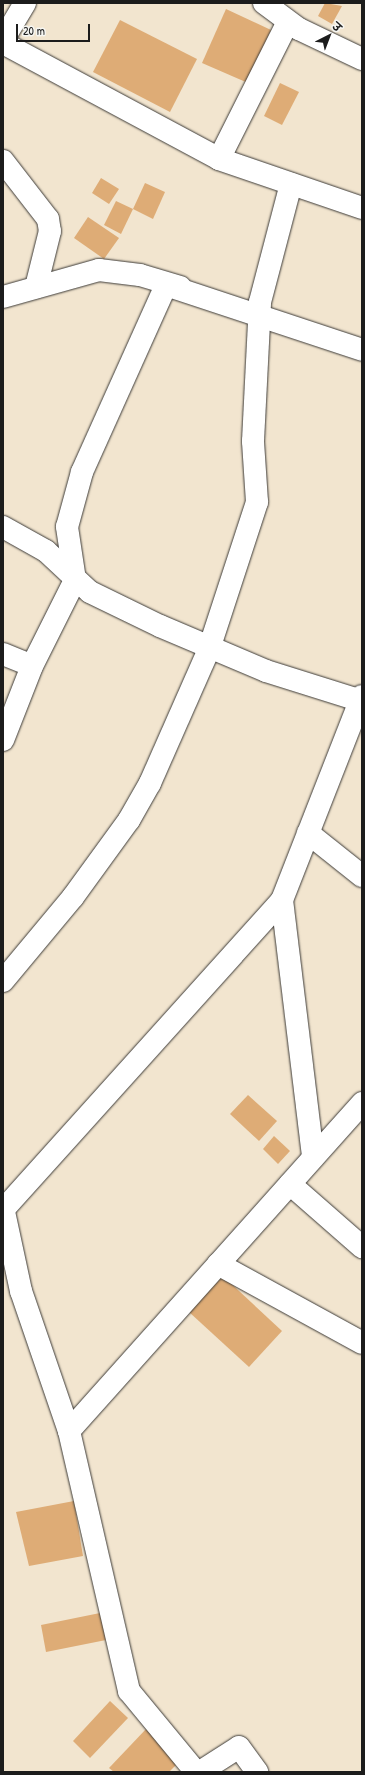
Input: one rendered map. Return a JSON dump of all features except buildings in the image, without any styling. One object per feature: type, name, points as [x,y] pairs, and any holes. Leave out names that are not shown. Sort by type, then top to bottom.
[{"type":"street","points":[[25,3],[3,42],[219,159],[362,208]]},
{"type":"street","points":[[264,3],[288,22],[362,59]]},
{"type":"street","points":[[219,159],[288,22]]},
{"type":"street","points":[[3,161],[48,219],[50,231],[36,287]]},
{"type":"street","points":[[3,981],[73,897],[128,820],[150,783],[208,649],[257,502],[253,441],[260,310],[291,184]]},
{"type":"street","points":[[3,297],[99,270],[140,275],[166,285],[260,310],[362,350]]},
{"type":"street","points":[[3,740],[32,666],[75,580],[67,527],[82,472],[166,285]]},
{"type":"street","points":[[3,527],[46,551],[75,580],[90,592],[208,649],[362,699],[282,900],[3,1208],[21,1291],[69,1431],[129,1691],[196,1772]]},
{"type":"street","points":[[3,654],[32,666]]},
{"type":"street","points":[[308,833],[362,876]]},
{"type":"street","points":[[282,900],[313,1157]]},
{"type":"street","points":[[69,1431],[362,1103]]},
{"type":"street","points":[[290,1184],[362,1247]]},
{"type":"street","points":[[218,1264],[362,1343]]},
{"type":"street","points":[[200,1772],[239,1747],[257,1772]]}]
